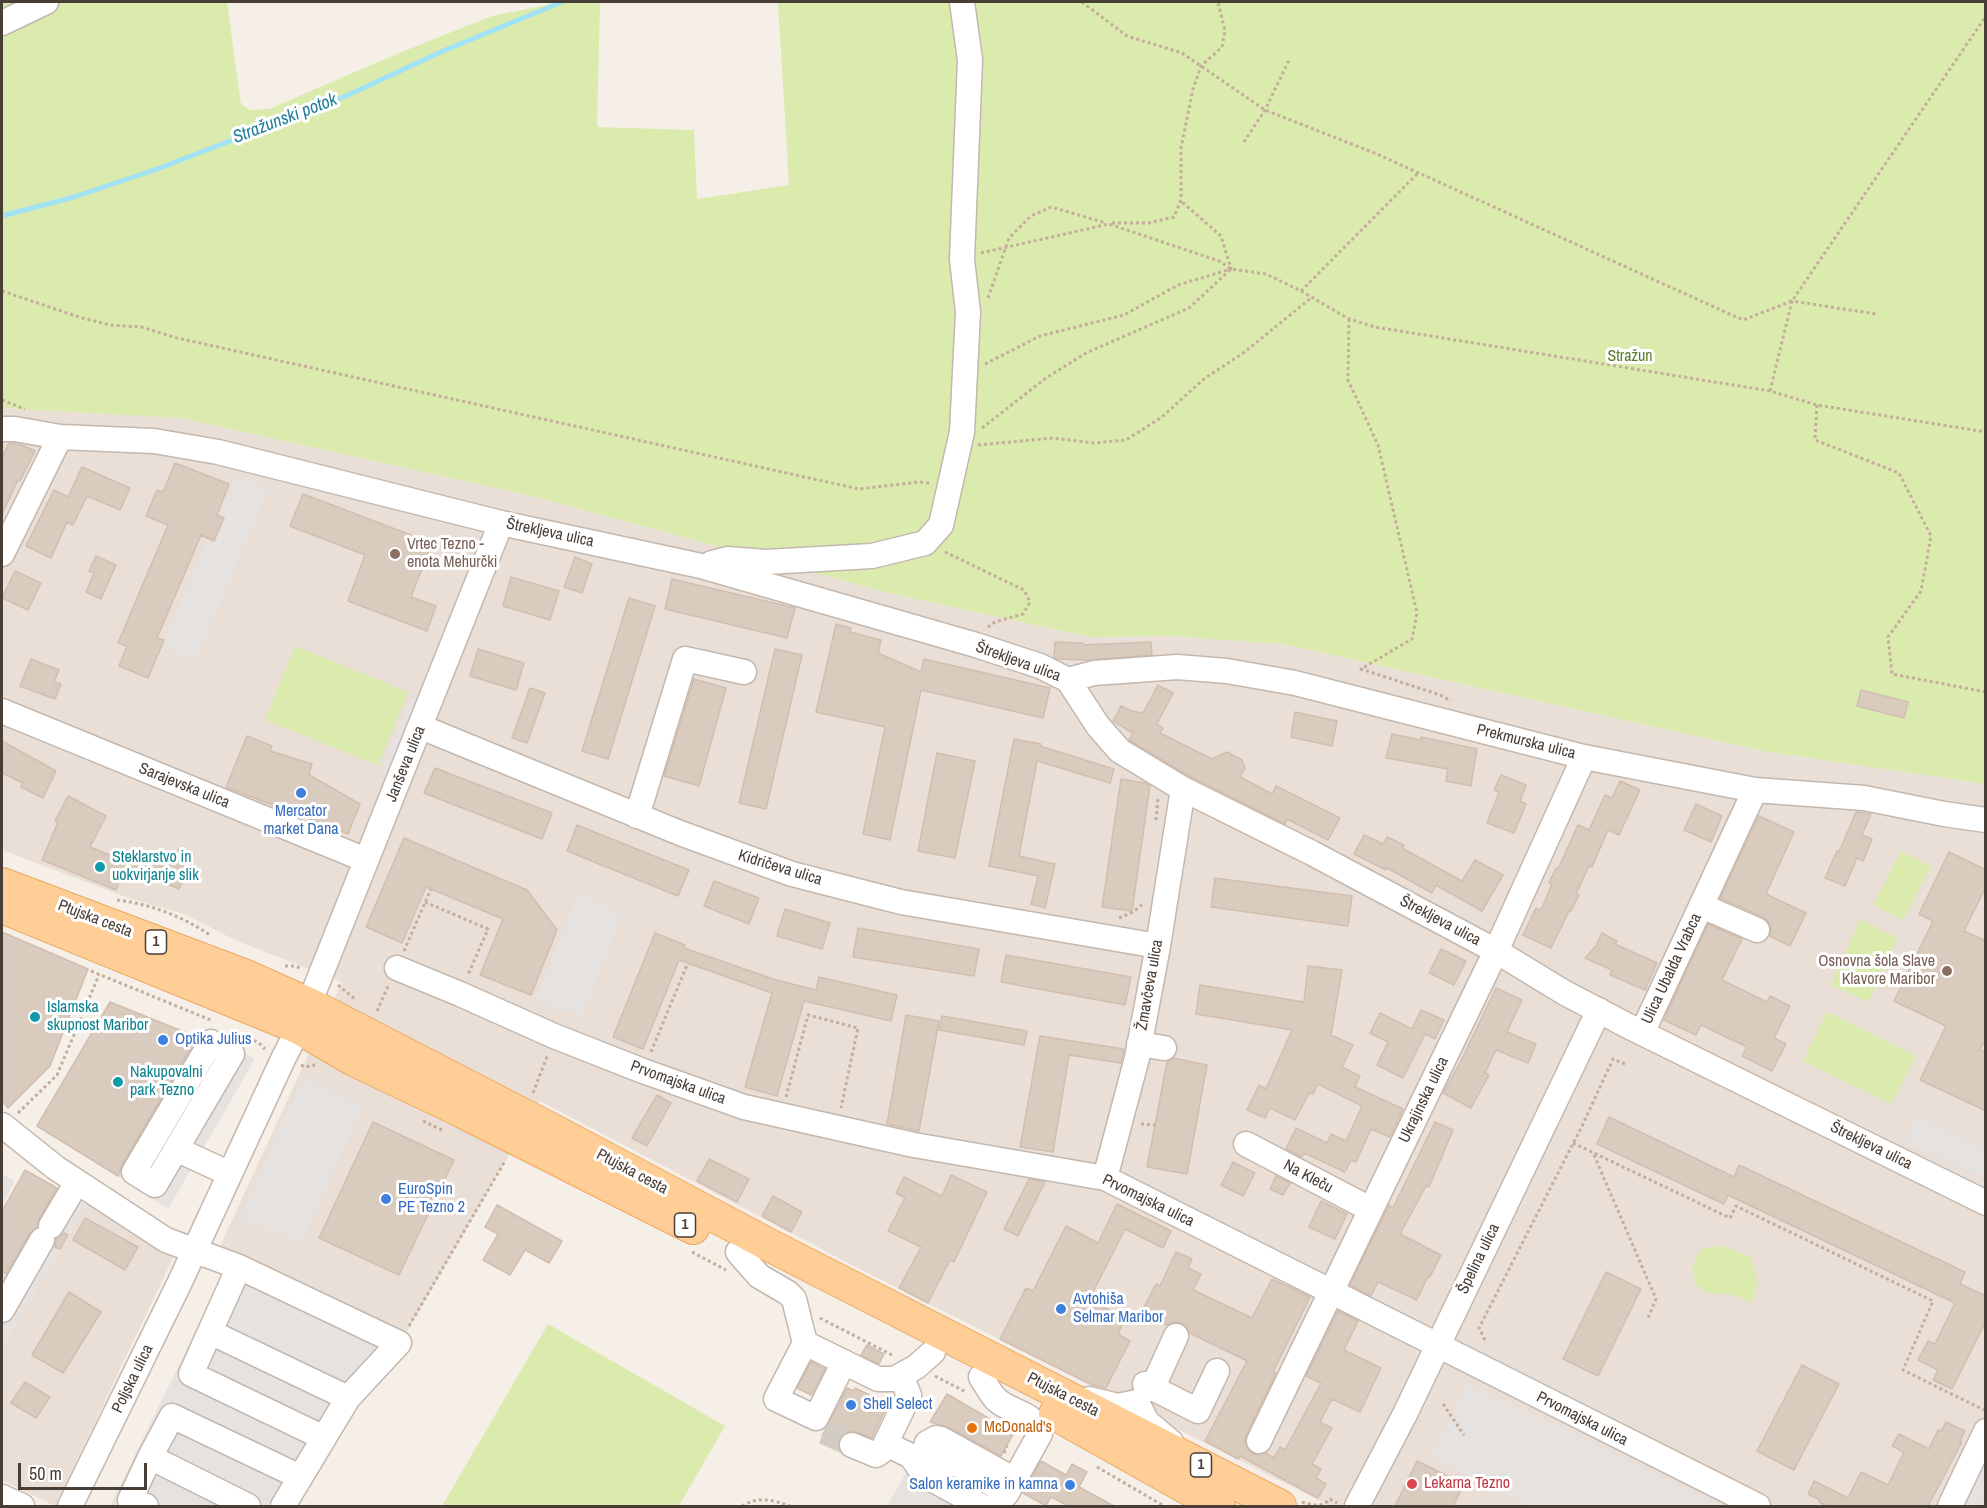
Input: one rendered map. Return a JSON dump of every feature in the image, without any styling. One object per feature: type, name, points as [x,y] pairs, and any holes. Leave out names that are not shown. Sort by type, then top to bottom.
[{"type":"main road","name":"Ptujska cesta","points":[[2,884],[246,976],[304,1016],[354,1060],[457,1108],[1071,1422],[1219,1506]]},
{"type":"main road","name":"Ptujska cesta","points":[[2,907],[304,1016],[575,1141],[771,1246],[1280,1506]]},
{"type":"street","points":[[2,23],[46,2]]},
{"type":"street","points":[[701,566],[728,560],[766,562],[872,556],[925,543],[940,525],[960,447],[968,312],[962,259],[970,60],[962,2]]},
{"type":"street","name":"Štrekljeva ulica","points":[[2,429],[60,437],[154,441],[218,452],[501,523],[701,566],[1032,663],[1068,680],[1098,726],[1120,751],[1183,789],[1312,853],[1496,951],[1642,1033],[1986,1203]]},
{"type":"street","points":[[2,554],[60,437]]},
{"type":"street","name":"Janševa ulica","points":[[304,1016],[422,727],[501,523]]},
{"type":"street","points":[[638,816],[685,659],[744,672]]},
{"type":"street","name":"Prekmurska ulica","points":[[1068,680],[1094,673],[1177,667],[1227,671],[1295,683],[1584,757],[1755,790],[1864,798],[1986,820]]},
{"type":"street","name":"Sarajevska ulica","points":[[2,711],[366,860]]},
{"type":"street","name":"Kidričeva ulica","points":[[422,727],[736,855],[792,874],[901,902],[1158,946]]},
{"type":"street","name":"Ukrajinska ulica","points":[[1259,1441],[1496,951],[1584,757]]},
{"type":"street","name":"Žmavčeva ulica","points":[[1105,1178],[1139,1044],[1158,946],[1183,789]]},
{"type":"street","name":"Ulica Ubalda Vrabca","points":[[1642,1033],[1755,790]]},
{"type":"street","name":"Ulica Ubalda Vrabca","points":[[1702,906],[1757,930]]},
{"type":"street","name":"Prvomajska ulica","points":[[397,968],[555,1036],[643,1071],[744,1107],[914,1145],[1105,1178],[1758,1506]]},
{"type":"street","name":"Špelina ulica","points":[[1357,1506],[1405,1414],[1599,1010]]},
{"type":"street","name":"Poljska ulica","points":[[70,1506],[194,1251],[304,1016]]},
{"type":"street","points":[[212,1042],[232,1054],[176,1149],[155,1185],[134,1172],[212,1042]]},
{"type":"street","points":[[1139,1044],[1164,1048]]},
{"type":"street","points":[[2,1125],[56,1168],[166,1240],[239,1267],[399,1343],[348,1398],[283,1506]]},
{"type":"street","name":"Na Kleču","points":[[1246,1144],[1370,1209]]},
{"type":"street","points":[[176,1149],[230,1174]]},
{"type":"street","points":[[117,1210],[142,1177]]},
{"type":"street","points":[[2,1310],[77,1182]]},
{"type":"street","points":[[738,1252],[759,1276],[794,1299],[805,1343],[776,1399],[820,1425],[844,1362]]},
{"type":"street","points":[[239,1267],[191,1374],[324,1438]]},
{"type":"street","points":[[210,1332],[348,1398]]},
{"type":"street","points":[[1176,1336],[1148,1387],[1198,1411],[1217,1371]]},
{"type":"street","points":[[805,1343],[878,1379],[894,1379],[901,1376],[933,1352]]},
{"type":"street","points":[[852,1445],[876,1455],[882,1451],[909,1395],[901,1376]]},
{"type":"street","points":[[981,1377],[994,1398],[1032,1419],[1038,1426],[1040,1434],[1006,1493]]},
{"type":"street","points":[[146,1506],[130,1500],[172,1416],[300,1477]]},
{"type":"street","points":[[1950,1506],[1986,1431]]},
{"type":"street","points":[[886,1444],[911,1456],[924,1475],[981,1506]]},
{"type":"street","points":[[150,1457],[248,1506]]},
{"type":"street","points":[[2,1497],[22,1506]]},
{"type":"path","points":[[1082,2],[1127,36],[1182,53],[1265,110],[1377,154],[1743,320],[1792,301],[1876,314]]},
{"type":"path","points":[[962,259],[1109,224],[1149,223],[1174,217],[1181,200],[1181,147],[1193,89],[1201,66],[1222,47],[1225,31],[1218,2]]},
{"type":"path","points":[[1770,391],[1792,301],[1986,16]]},
{"type":"path","points":[[1244,142],[1265,110],[1290,58]]},
{"type":"path","points":[[1301,291],[1418,173]]},
{"type":"path","points":[[1181,200],[1221,236],[1231,269]]},
{"type":"path","points":[[987,303],[1009,238],[1031,216],[1051,207],[1219,261],[1231,269]]},
{"type":"path","points":[[960,447],[1009,405],[1046,378],[1086,353],[1189,308],[1231,269]]},
{"type":"path","points":[[965,374],[1040,336],[1124,315],[1178,285],[1231,269],[1266,274],[1349,319],[1374,327],[1770,391],[1817,405],[1986,432]]},
{"type":"path","points":[[2,291],[110,325],[141,327],[177,338],[859,489],[919,482],[949,484]]},
{"type":"path","points":[[960,447],[1053,438],[1094,443],[1126,440],[1162,417],[1205,378],[1242,354],[1311,298]]},
{"type":"path","points":[[1299,308],[1311,298]]},
{"type":"path","points":[[1349,319],[1348,380],[1378,445],[1417,613],[1412,639],[1361,669],[1440,695],[1459,706]]},
{"type":"path","points":[[1817,405],[1815,440],[1899,472],[1931,536],[1921,591],[1888,637],[1892,674],[1986,692]]},
{"type":"path","points":[[925,543],[1024,590],[1030,602],[1023,614],[995,622],[980,635],[976,645]]},
{"type":"path","points":[[376,1012],[430,889]]},
{"type":"path","points":[[425,902],[488,929],[460,994]]},
{"type":"path","points":[[1113,921],[1133,912],[1145,902]]},
{"type":"path","points":[[643,1071],[687,965]]},
{"type":"path","points":[[88,970],[214,1022]]},
{"type":"path","points":[[2,1125],[57,1076],[99,975]]},
{"type":"path","points":[[781,1116],[808,1015],[858,1028],[836,1129]]},
{"type":"path","points":[[242,1035],[259,1043],[262,1048]]},
{"type":"path","points":[[532,1094],[555,1036]]},
{"type":"path","points":[[1485,1340],[1479,1328],[1613,1059],[1627,1065]]},
{"type":"path","points":[[1573,1143],[1730,1218],[1737,1206],[1933,1301],[1903,1371],[1986,1410]]},
{"type":"path","points":[[1593,1154],[1656,1299],[1648,1318]]},
{"type":"path","points":[[399,1343],[507,1156]]},
{"type":"path","points":[[1443,1404],[1464,1435]]},
{"type":"path","points":[[742,1506],[748,1502],[766,1499],[790,1506]]},
{"type":"shaded area","points":[[2,408],[181,418],[532,496],[893,594],[1090,637],[1170,636],[1283,644],[1763,751],[1985,784],[1985,1506],[1330,1506],[852,1265],[540,1101],[393,1356],[223,1268],[220,1246],[342,982],[237,941],[184,914],[128,898],[2,850]]},
{"type":"shaded area","points":[[237,474],[269,488],[195,662],[161,648],[208,538],[223,518],[219,516]]},
{"type":"shaded area","points":[[413,692],[424,696],[391,776],[381,771]]},
{"type":"shaded area","points":[[578,894],[623,912],[582,1017],[536,999]]},
{"type":"shaded area","points":[[204,1030],[255,1059],[168,1209],[118,1176]]},
{"type":"shaded area","points":[[302,1079],[363,1106],[301,1245],[240,1218]]},
{"type":"shaded area","points":[[1917,1118],[1985,1151],[1985,1166],[1981,1176],[1905,1141]]},
{"type":"shaded area","points":[[2,1174],[15,1181],[2,1206]]},
{"type":"shaded area","points":[[61,1190],[87,1205],[68,1235],[43,1221]]},
{"type":"shaded area","points":[[89,1200],[173,1258],[55,1506],[2,1480],[2,1347]]},
{"type":"shaded area","points":[[36,1236],[60,1249],[2,1347],[2,1271],[12,1277]]},
{"type":"shaded area","points":[[224,1273],[399,1343],[388,1357],[299,1506],[110,1506]]},
{"type":"shaded area","points":[[1468,1383],[1723,1506],[1531,1506],[1431,1458]]},
{"type":"shaded area","points":[[1985,1431],[1985,1486],[1975,1506],[1950,1506]]},
{"type":"shaded area","points":[[906,1473],[966,1506],[887,1506]]},
{"type":"green space","name":"Stražun","points":[[2,2],[227,2],[241,104],[250,110],[269,109],[492,16],[562,2],[600,2],[597,127],[694,130],[697,199],[789,185],[778,3],[781,2],[1985,2],[1985,784],[1763,751],[1283,644],[1170,636],[1090,637],[893,594],[532,496],[181,418],[2,408]]},
{"type":"green space","points":[[295,646],[408,692],[378,765],[265,720]]},
{"type":"green space","points":[[1901,851],[1931,866],[1903,920],[1873,905]]},
{"type":"green space","points":[[1860,920],[1898,938],[1868,1002],[1831,985]]},
{"type":"green space","points":[[1827,1012],[1916,1056],[1891,1104],[1803,1061]]},
{"type":"green space","points":[[1722,1246],[1751,1257],[1758,1283],[1751,1303],[1733,1295],[1704,1292],[1695,1284],[1692,1267],[1701,1249]]},
{"type":"green space","points":[[548,1324],[725,1426],[679,1506],[442,1506]]},
{"type":"building","points":[[9,443],[22,445],[35,451],[2,514],[2,457]]},
{"type":"building","points":[[175,463],[229,484],[217,515],[224,518],[214,541],[201,535],[157,638],[164,640],[148,678],[119,666],[127,646],[118,643],[168,525],[146,516],[157,490],[163,492]]},
{"type":"building","points":[[82,467],[130,488],[120,510],[87,496],[73,525],[67,522],[51,558],[26,546],[54,490],[68,497]]},
{"type":"building","name":"Vrtec Tezno - enota Mehurčki","points":[[303,494],[432,543],[411,597],[436,606],[427,631],[348,601],[365,555],[290,526]]},
{"type":"building","points":[[96,556],[116,565],[101,599],[86,592],[94,573],[89,571]]},
{"type":"building","points":[[575,557],[592,564],[582,593],[564,587]]},
{"type":"building","points":[[15,571],[41,583],[28,610],[2,598]]},
{"type":"building","points":[[511,577],[559,591],[550,620],[503,606]]},
{"type":"building","points":[[672,579],[795,608],[787,638],[665,609]]},
{"type":"building","points":[[629,598],[655,606],[608,759],[582,751]]},
{"type":"building","points":[[836,624],[851,628],[850,632],[881,640],[878,653],[921,672],[924,659],[1050,688],[1043,718],[921,690],[890,840],[863,834],[885,727],[816,712]]},
{"type":"building","points":[[1055,642],[1083,643],[1083,645],[1151,642],[1152,655],[1088,660],[1057,659],[1054,657]]},
{"type":"building","points":[[478,649],[524,663],[516,690],[470,676]]},
{"type":"building","points":[[775,649],[802,655],[766,809],[739,803]]},
{"type":"building","points":[[31,659],[59,670],[54,682],[61,684],[55,699],[20,686]]},
{"type":"building","points":[[694,679],[726,688],[699,786],[664,776]]},
{"type":"building","points":[[1158,685],[1173,693],[1157,724],[1163,728],[1160,733],[1212,759],[1227,752],[1242,760],[1245,768],[1240,777],[1272,794],[1276,786],[1340,818],[1328,840],[1287,819],[1285,824],[1215,789],[1129,740],[1133,733],[1113,721],[1121,706],[1143,713]]},
{"type":"building","points":[[530,688],[545,693],[527,743],[512,738]]},
{"type":"building","points":[[1861,690],[1908,702],[1904,718],[1857,706]]},
{"type":"building","points":[[1295,712],[1337,721],[1332,746],[1291,737]]},
{"type":"building","points":[[1392,734],[1421,740],[1421,737],[1477,749],[1471,786],[1446,781],[1448,769],[1386,758]]},
{"type":"building","name":"Mercator market Dana","points":[[247,736],[272,746],[270,751],[312,764],[309,775],[360,804],[348,834],[226,787]]},
{"type":"building","points":[[1014,739],[1041,744],[1040,746],[1114,769],[1110,783],[1037,761],[1019,856],[1055,864],[1045,908],[1031,904],[1038,876],[989,866]]},
{"type":"building","points":[[2,741],[56,771],[43,798],[21,787],[23,783],[2,773]]},
{"type":"building","points":[[937,753],[975,761],[955,858],[918,851]]},
{"type":"building","points":[[435,768],[552,813],[542,839],[424,793]]},
{"type":"building","points":[[1501,775],[1526,785],[1520,801],[1526,804],[1514,833],[1487,823],[1499,792],[1494,790]]},
{"type":"building","points":[[1121,779],[1150,786],[1132,911],[1102,907]]},
{"type":"building","points":[[1620,781],[1640,790],[1619,835],[1608,830],[1592,867],[1589,866],[1576,894],[1579,895],[1551,948],[1523,935],[1536,908],[1541,910],[1552,884],[1549,883],[1578,825],[1589,830],[1605,795],[1612,798]]},
{"type":"building","points":[[68,796],[106,816],[90,847],[127,862],[116,890],[42,860],[58,822],[55,821]]},
{"type":"building","points":[[1696,804],[1722,816],[1711,842],[1684,830]]},
{"type":"building","points":[[1856,812],[1871,814],[1862,835],[1872,839],[1863,861],[1857,858],[1845,886],[1825,878]]},
{"type":"building","points":[[1759,816],[1794,832],[1766,894],[1806,913],[1790,946],[1770,936],[1769,922],[1763,917],[1720,898]]},
{"type":"building","points":[[577,825],[689,870],[678,896],[567,851]]},
{"type":"building","points":[[1364,835],[1383,844],[1387,837],[1404,845],[1402,848],[1462,881],[1475,860],[1503,875],[1482,911],[1436,885],[1432,893],[1387,868],[1386,870],[1354,854]]},
{"type":"building","points":[[404,838],[527,890],[557,930],[531,995],[480,975],[503,919],[426,887],[402,943],[366,927]]},
{"type":"building","points":[[179,848],[194,855],[179,889],[127,866],[135,849],[172,865]]},
{"type":"building","name":"Osnovna šola Slave Klavore Maribor","points":[[1949,852],[1986,870],[1986,887],[1964,931],[1986,941],[1986,1038],[1980,1050],[1986,1053],[1986,1111],[1920,1080],[1946,1026],[1894,1001],[1933,921],[1919,914]]},
{"type":"building","points":[[1215,878],[1352,896],[1348,926],[1211,907]]},
{"type":"building","points":[[714,881],[759,898],[749,924],[704,906]]},
{"type":"building","points":[[785,909],[830,923],[822,949],[777,936]]},
{"type":"building","points":[[1708,924],[1742,939],[1722,980],[1767,1002],[1770,996],[1790,1006],[1774,1038],[1786,1044],[1772,1071],[1742,1056],[1747,1047],[1701,1025],[1696,1035],[1664,1020]]},
{"type":"building","points":[[858,928],[979,949],[974,976],[853,957]]},
{"type":"building","name":"Islamska skupnost Maribor","points":[[2,932],[88,969],[50,1066],[8,1108],[2,1100]]},
{"type":"building","points":[[655,933],[685,945],[684,948],[776,980],[816,990],[819,977],[897,995],[891,1021],[804,1001],[777,1096],[745,1087],[772,993],[679,960],[643,1049],[613,1037]]},
{"type":"building","points":[[1602,933],[1617,941],[1615,944],[1657,963],[1645,990],[1610,975],[1612,970],[1585,958],[1596,946]]},
{"type":"building","points":[[1441,949],[1466,961],[1454,985],[1429,973]]},
{"type":"building","points":[[1006,955],[1131,977],[1125,1005],[1001,982]]},
{"type":"building","points":[[1308,966],[1342,970],[1331,1035],[1353,1045],[1342,1067],[1360,1076],[1355,1087],[1403,1109],[1390,1137],[1371,1129],[1356,1162],[1351,1160],[1345,1172],[1304,1153],[1302,1157],[1286,1149],[1296,1128],[1327,1143],[1331,1134],[1346,1141],[1362,1106],[1318,1084],[1313,1094],[1309,1093],[1295,1120],[1270,1108],[1265,1118],[1247,1110],[1259,1085],[1266,1089],[1292,1030],[1196,1014],[1200,985],[1304,1002]]},
{"type":"building","points":[[1496,988],[1522,1000],[1507,1032],[1536,1044],[1528,1063],[1496,1050],[1485,1073],[1489,1075],[1471,1108],[1443,1093]]},
{"type":"building","name":"Nakupovalni park Tezno","points":[[110,1002],[197,1037],[122,1165],[118,1176],[37,1126]]},
{"type":"building","points":[[1421,1010],[1444,1020],[1435,1039],[1425,1034],[1403,1078],[1377,1065],[1388,1042],[1370,1033],[1380,1013],[1412,1029]]},
{"type":"building","points":[[906,1015],[939,1021],[919,1131],[887,1124]]},
{"type":"building","points":[[942,1016],[1027,1031],[1024,1045],[939,1030]]},
{"type":"building","points":[[1040,1036],[1124,1049],[1121,1063],[1069,1055],[1053,1152],[1020,1147]]},
{"type":"building","points":[[1173,1058],[1207,1065],[1187,1174],[1147,1167],[1167,1062]]},
{"type":"building","points":[[657,1095],[671,1103],[647,1146],[632,1138]]},
{"type":"building","points":[[1609,1117],[1734,1177],[1739,1165],[1965,1272],[1960,1284],[1986,1296],[1986,1321],[1952,1389],[1933,1380],[1938,1370],[1918,1360],[1928,1341],[1935,1344],[1955,1303],[1728,1195],[1724,1204],[1597,1144]]},
{"type":"building","name":"EuroSpin PE Tezno 2","points":[[373,1122],[454,1160],[399,1275],[319,1238]]},
{"type":"building","points":[[1435,1122],[1453,1130],[1429,1187],[1426,1186],[1400,1234],[1441,1255],[1417,1300],[1378,1282],[1371,1296],[1350,1285],[1389,1205],[1393,1208]]},
{"type":"building","points":[[709,1159],[749,1179],[737,1202],[697,1181]]},
{"type":"building","points":[[1233,1162],[1255,1173],[1243,1196],[1221,1185]]},
{"type":"building","points":[[25,1170],[57,1188],[39,1219],[37,1227],[30,1233],[6,1274],[2,1271],[2,1211]]},
{"type":"building","points":[[951,1175],[987,1192],[954,1262],[950,1260],[928,1303],[899,1288],[921,1247],[888,1231],[905,1198],[896,1193],[904,1177],[942,1196]]},
{"type":"building","points":[[1276,1176],[1290,1183],[1283,1195],[1270,1189]]},
{"type":"building","points":[[1029,1179],[1045,1182],[1018,1236],[1004,1229]]},
{"type":"building","points":[[773,1196],[802,1212],[791,1232],[762,1216]]},
{"type":"building","points":[[1321,1201],[1347,1214],[1335,1239],[1309,1227]]},
{"type":"building","name":"Avtohiša Selmar Maribor","points":[[1117,1204],[1171,1231],[1163,1248],[1125,1229],[1089,1300],[1125,1318],[1118,1334],[1130,1341],[1106,1388],[1092,1385],[1000,1339],[1026,1288],[1033,1291],[1066,1226],[1098,1243]]},
{"type":"building","points":[[497,1205],[562,1241],[549,1263],[525,1250],[510,1275],[483,1260],[498,1234],[485,1227]]},
{"type":"building","points":[[85,1218],[138,1247],[125,1270],[73,1240]]},
{"type":"building","points":[[64,1233],[68,1235],[60,1249],[55,1247],[56,1239]]},
{"type":"building","points":[[1176,1252],[1192,1259],[1188,1268],[1201,1274],[1193,1290],[1252,1318],[1272,1279],[1310,1297],[1273,1372],[1276,1373],[1246,1435],[1247,1448],[1253,1454],[1265,1453],[1274,1458],[1280,1447],[1285,1450],[1321,1383],[1306,1376],[1338,1311],[1358,1321],[1344,1350],[1381,1368],[1360,1412],[1332,1399],[1320,1422],[1332,1428],[1312,1464],[1321,1469],[1316,1478],[1326,1484],[1318,1498],[1240,1456],[1238,1459],[1205,1441],[1247,1361],[1190,1333],[1182,1323],[1174,1322],[1167,1325],[1141,1313],[1156,1284],[1160,1286]]},
{"type":"building","points":[[1606,1272],[1641,1289],[1598,1376],[1563,1359]]},
{"type":"building","points":[[69,1292],[101,1312],[63,1373],[32,1355]]},
{"type":"building","points":[[867,1345],[884,1354],[879,1364],[861,1355]]},
{"type":"building","points":[[811,1362],[825,1369],[811,1395],[797,1388]]},
{"type":"building","points":[[1802,1365],[1839,1384],[1794,1470],[1757,1451]]},
{"type":"building","points":[[25,1382],[50,1397],[36,1418],[11,1403]]},
{"type":"building","points":[[847,1388],[854,1391],[855,1388],[888,1404],[872,1438],[850,1431],[843,1434],[838,1445],[822,1436]]},
{"type":"building","name":"McDonald's","points":[[947,1394],[1014,1433],[1001,1456],[948,1427],[930,1422]]},
{"type":"building","points":[[1946,1422],[1965,1431],[1960,1441],[1962,1442],[1928,1506],[1827,1506],[1808,1494],[1814,1481],[1848,1498],[1861,1472],[1888,1485],[1904,1452],[1892,1446],[1899,1434],[1929,1449],[1938,1430],[1941,1431]]},
{"type":"building","points":[[1041,1461],[1066,1475],[1072,1464],[1087,1472],[1079,1487],[1114,1506],[1068,1506],[1051,1497],[1046,1506],[1023,1493]]},
{"type":"building","points":[[1417,1461],[1464,1484],[1453,1506],[1395,1506]]},
{"type":"waterway","name":"Stražunski potok","points":[[2,216],[74,197],[160,168],[346,96],[443,51],[562,2]]},
{"type":"tunnel","points":[[824,1432],[852,1445]]},
{"type":"place","name":"Vrtec Tezno - enota Mehurčki","points":[[395,554]]},
{"type":"place","name":"Mercator market Dana","points":[[301,793]]},
{"type":"place","name":"Steklarstvo in uokvirjanje slik","points":[[100,867]]},
{"type":"place","name":"Osnovna šola Slave Klavore Maribor","points":[[1947,971]]},
{"type":"place","name":"Islamska skupnost Maribor","points":[[35,1017]]},
{"type":"place","name":"Optika Julius","points":[[163,1040]]},
{"type":"place","name":"Nakupovalni park Tezno","points":[[118,1082]]},
{"type":"place","name":"EuroSpin PE Tezno 2","points":[[386,1199]]},
{"type":"place","name":"Avtohiša Selmar Maribor","points":[[1061,1309]]},
{"type":"place","name":"Shell Select","points":[[851,1405]]},
{"type":"place","name":"McDonald's","points":[[972,1428]]},
{"type":"place","name":"Lekarna Tezno","points":[[1412,1484]]},
{"type":"place","name":"Salon keramike in kamna","points":[[1070,1485]]}]
